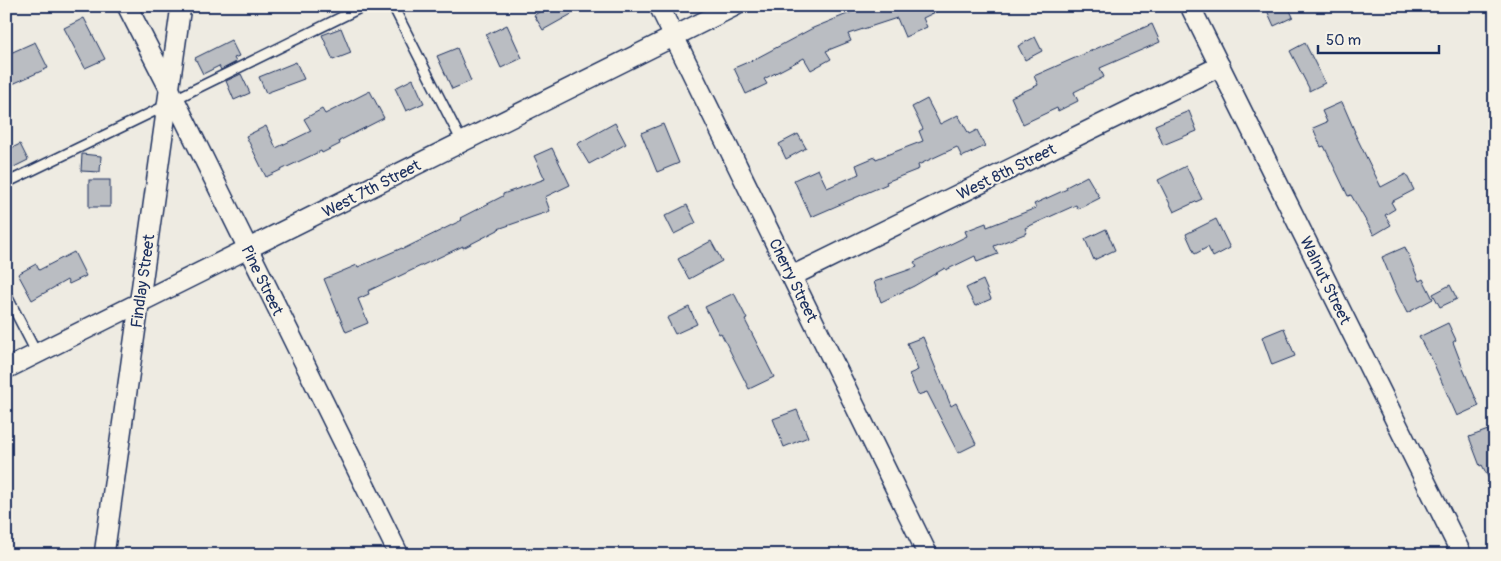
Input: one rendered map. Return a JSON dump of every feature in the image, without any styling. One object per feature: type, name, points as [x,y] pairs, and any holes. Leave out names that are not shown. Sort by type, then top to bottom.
[{"type":"street","name":"Pine Street","points":[[127,6],[170,97],[399,555]]},
{"type":"street","name":"Findlay Street","points":[[104,555],[170,97],[181,6]]},
{"type":"street","name":"Cherry Street","points":[[659,6],[928,555]]},
{"type":"street","name":"West 7th Street","points":[[6,369],[734,6]]},
{"type":"street","name":"Walnut Street","points":[[1190,6],[1462,555]]},
{"type":"street","name":"West 8th Street","points":[[792,276],[1220,66]]},
{"type":"lane","points":[[6,183],[170,97],[364,6]]},
{"type":"lane","points":[[393,6],[462,143]]},
{"type":"lane","points":[[6,294],[37,354]]},
{"type":"building","points":[[550,6],[586,6],[543,30],[534,15]]},
{"type":"building","points":[[856,6],[948,6],[923,18],[927,27],[905,37],[897,18],[848,34],[851,41],[826,51],[831,59],[811,70],[804,58],[764,79],[767,84],[746,94],[734,68],[813,28],[857,10]]},
{"type":"building","points":[[1265,6],[1288,6],[1293,17],[1274,26]]},
{"type":"building","points":[[84,18],[105,59],[85,68],[64,28]]},
{"type":"building","points":[[1152,24],[1160,42],[1100,68],[1104,77],[1074,92],[1078,101],[1058,111],[1057,108],[1023,124],[1011,97],[1038,85],[1034,76]]},
{"type":"building","points":[[507,25],[522,58],[501,68],[486,35]]},
{"type":"building","points":[[341,28],[351,53],[333,60],[322,35]]},
{"type":"building","points":[[1035,37],[1042,51],[1025,60],[1018,46]]},
{"type":"building","points":[[231,40],[239,56],[234,58],[236,62],[221,70],[219,66],[203,74],[195,58]]},
{"type":"building","points":[[35,42],[48,68],[6,87],[6,55]]},
{"type":"building","points":[[1305,43],[1325,83],[1309,91],[1290,51]]},
{"type":"building","points":[[457,48],[471,81],[452,89],[437,56]]},
{"type":"building","points":[[296,62],[304,79],[266,93],[259,77]]},
{"type":"building","points":[[241,74],[250,93],[234,100],[226,81]]},
{"type":"building","points":[[413,79],[424,103],[406,111],[395,88]]},
{"type":"building","points":[[370,91],[384,118],[339,141],[340,144],[322,153],[321,151],[266,177],[246,136],[266,126],[276,148],[311,131],[304,119],[322,109],[325,114]]},
{"type":"building","points":[[927,99],[940,124],[958,115],[969,134],[977,130],[985,146],[962,157],[957,147],[918,165],[919,169],[886,182],[887,184],[811,217],[794,180],[818,169],[827,188],[859,174],[856,165],[923,141],[919,131],[923,129],[912,107]]},
{"type":"building","points":[[1342,102],[1354,132],[1381,187],[1406,174],[1414,190],[1391,202],[1395,209],[1385,215],[1391,225],[1374,235],[1351,195],[1348,196],[1324,146],[1321,147],[1313,128],[1327,122],[1322,111]]},
{"type":"building","points":[[1189,111],[1197,131],[1163,145],[1155,125]]},
{"type":"building","points":[[615,123],[626,144],[589,164],[577,144]]},
{"type":"building","points":[[663,124],[679,163],[657,172],[641,133]]},
{"type":"building","points":[[798,134],[806,148],[786,159],[779,144]]},
{"type":"building","points":[[20,144],[28,160],[6,171],[6,151]]},
{"type":"building","points":[[552,148],[570,185],[545,197],[550,211],[498,229],[463,248],[463,246],[368,291],[369,294],[358,299],[368,323],[346,332],[324,279],[403,249],[462,220],[460,218],[503,196],[503,194],[545,179],[534,156]]},
{"type":"building","points":[[82,154],[101,156],[100,172],[81,171]]},
{"type":"building","points":[[1186,166],[1202,199],[1174,212],[1158,180]]},
{"type":"building","points":[[1087,176],[1100,198],[1078,209],[1076,205],[1025,228],[1027,233],[994,246],[998,254],[977,262],[975,256],[946,270],[945,268],[881,302],[874,282],[917,267],[914,262],[967,236],[965,231],[986,223],[987,227],[1036,208],[1034,204],[1067,189],[1066,187]]},
{"type":"building","points":[[89,180],[110,180],[110,207],[89,207]]},
{"type":"building","points":[[687,205],[696,223],[674,234],[665,216]]},
{"type":"building","points":[[1216,219],[1230,248],[1213,257],[1208,247],[1195,254],[1186,234]]},
{"type":"building","points":[[1106,229],[1115,250],[1094,260],[1085,239]]},
{"type":"building","points":[[711,241],[722,261],[689,279],[678,259]]},
{"type":"building","points":[[1405,247],[1419,281],[1423,279],[1433,299],[1407,313],[1382,257]]},
{"type":"building","points":[[74,252],[86,276],[69,284],[67,280],[32,300],[18,274],[36,264],[39,270]]},
{"type":"building","points":[[983,280],[991,299],[975,306],[966,288]]},
{"type":"building","points":[[1450,285],[1457,299],[1440,307],[1433,294]]},
{"type":"building","points":[[734,293],[747,319],[745,320],[774,377],[749,389],[721,333],[719,334],[705,307]]},
{"type":"building","points":[[689,307],[697,324],[675,334],[667,318]]},
{"type":"building","points":[[1448,323],[1456,340],[1453,342],[1479,406],[1457,416],[1429,353],[1419,337]]},
{"type":"building","points":[[1284,328],[1295,356],[1272,365],[1262,337]]},
{"type":"building","points":[[923,337],[951,406],[956,403],[976,444],[958,453],[927,392],[918,395],[909,374],[918,370],[907,343]]},
{"type":"building","points":[[797,410],[808,437],[784,447],[773,419]]},
{"type":"building","points":[[1488,430],[1492,439],[1495,438],[1495,491],[1482,465],[1480,466],[1469,437]]}]
